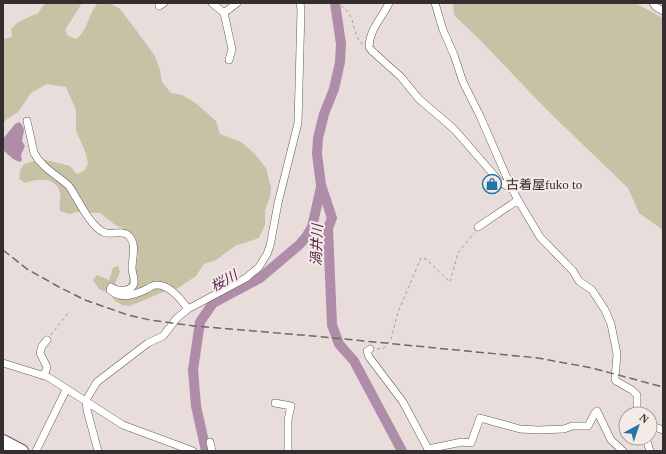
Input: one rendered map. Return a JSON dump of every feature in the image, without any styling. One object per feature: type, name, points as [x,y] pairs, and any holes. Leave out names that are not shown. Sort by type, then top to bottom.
[{"type":"highway","points":[[3,441],[22,451]]},
{"type":"street","points":[[212,3],[224,13],[232,49],[229,60]]},
{"type":"street","points":[[224,13],[237,3]]},
{"type":"street","points":[[98,451],[86,403],[86,400],[97,382],[148,343],[163,336],[177,318],[188,309],[246,278],[259,267],[269,250],[278,203],[298,123],[301,10],[300,3],[293,3]]},
{"type":"street","points":[[389,3],[372,33],[369,47],[401,77],[419,99],[454,129],[500,182],[510,187]]},
{"type":"street","points":[[435,3],[443,30],[454,54],[463,82],[494,147],[510,187],[540,237],[573,272],[579,281],[592,290],[603,306],[611,324],[617,354],[615,379],[637,395],[637,406]]},
{"type":"street","points":[[652,3],[663,11]]},
{"type":"street","points":[[27,121],[36,157],[69,187],[96,226],[103,232],[109,234],[119,232],[130,237],[134,250],[132,276],[134,284],[130,288],[121,292],[114,290],[111,287],[110,290],[114,294],[122,297],[154,285],[164,286],[174,292],[188,309]]},
{"type":"street","points":[[478,227],[518,200]]},
{"type":"street","points":[[44,376],[47,367],[40,353],[42,346],[47,340]]},
{"type":"street","points":[[370,349],[367,352],[369,357],[403,402],[429,450],[462,442],[471,443],[480,418],[520,429],[564,429],[572,426],[588,426],[597,411],[611,440],[623,451]]},
{"type":"street","points":[[3,363],[44,376],[123,426],[193,451]]},
{"type":"street","points":[[36,451],[66,390]]},
{"type":"street","points":[[275,403],[291,406],[288,420],[288,451]]},
{"type":"street","points":[[210,442],[212,451]]},
{"type":"path","points":[[336,3],[348,11],[353,21],[358,40],[364,46],[369,47]]},
{"type":"path","points":[[370,349],[380,350],[384,348],[391,339],[398,312],[421,258],[426,259],[450,282],[458,253],[478,227]]},
{"type":"path","points":[[47,340],[68,313]]},
{"type":"shaded area","points":[[45,3],[82,3],[65,30],[68,36],[76,39],[83,32],[98,3],[110,3],[120,9],[155,56],[162,82],[171,93],[182,95],[197,104],[216,121],[220,134],[241,142],[254,153],[266,168],[271,188],[270,197],[265,210],[265,225],[259,238],[235,246],[216,260],[204,264],[196,276],[175,290],[168,290],[130,306],[122,305],[115,301],[110,294],[99,289],[93,280],[97,275],[109,280],[113,268],[118,266],[120,272],[115,283],[118,287],[128,286],[130,275],[136,265],[138,256],[136,239],[131,233],[114,224],[100,213],[78,212],[69,214],[60,211],[59,206],[61,196],[58,187],[54,183],[45,180],[35,180],[25,183],[19,179],[20,171],[24,164],[34,161],[46,160],[70,166],[77,174],[85,170],[88,163],[85,151],[76,131],[76,110],[66,87],[47,84],[31,93],[18,112],[3,123],[3,38],[5,39],[12,37],[11,29],[18,22],[38,13]]},
{"type":"shaded area","points":[[453,3],[635,3],[663,18],[663,230],[639,213],[628,188],[546,109],[454,15]]},
{"type":"shaded area","points":[[19,122],[24,129],[22,141],[25,146],[21,155],[22,160],[20,162],[13,159],[3,150],[3,139],[15,124]]},
{"type":"waterway","name":"渦井川","points":[[335,3],[341,44],[340,62],[334,89],[324,114],[318,138],[317,154],[321,185],[332,218],[328,228],[332,325],[339,344],[354,361],[402,451]]},
{"type":"waterway","name":"桜川","points":[[206,451],[196,406],[193,370],[200,322],[213,303],[260,278],[299,245],[312,227],[321,187]]},
{"type":"railway","points":[[3,250],[27,269],[85,300],[128,315],[150,320],[194,326],[538,358],[592,368],[663,387]]},
{"type":"place","name":"古着屋fuko to","points":[[492,184]]}]
